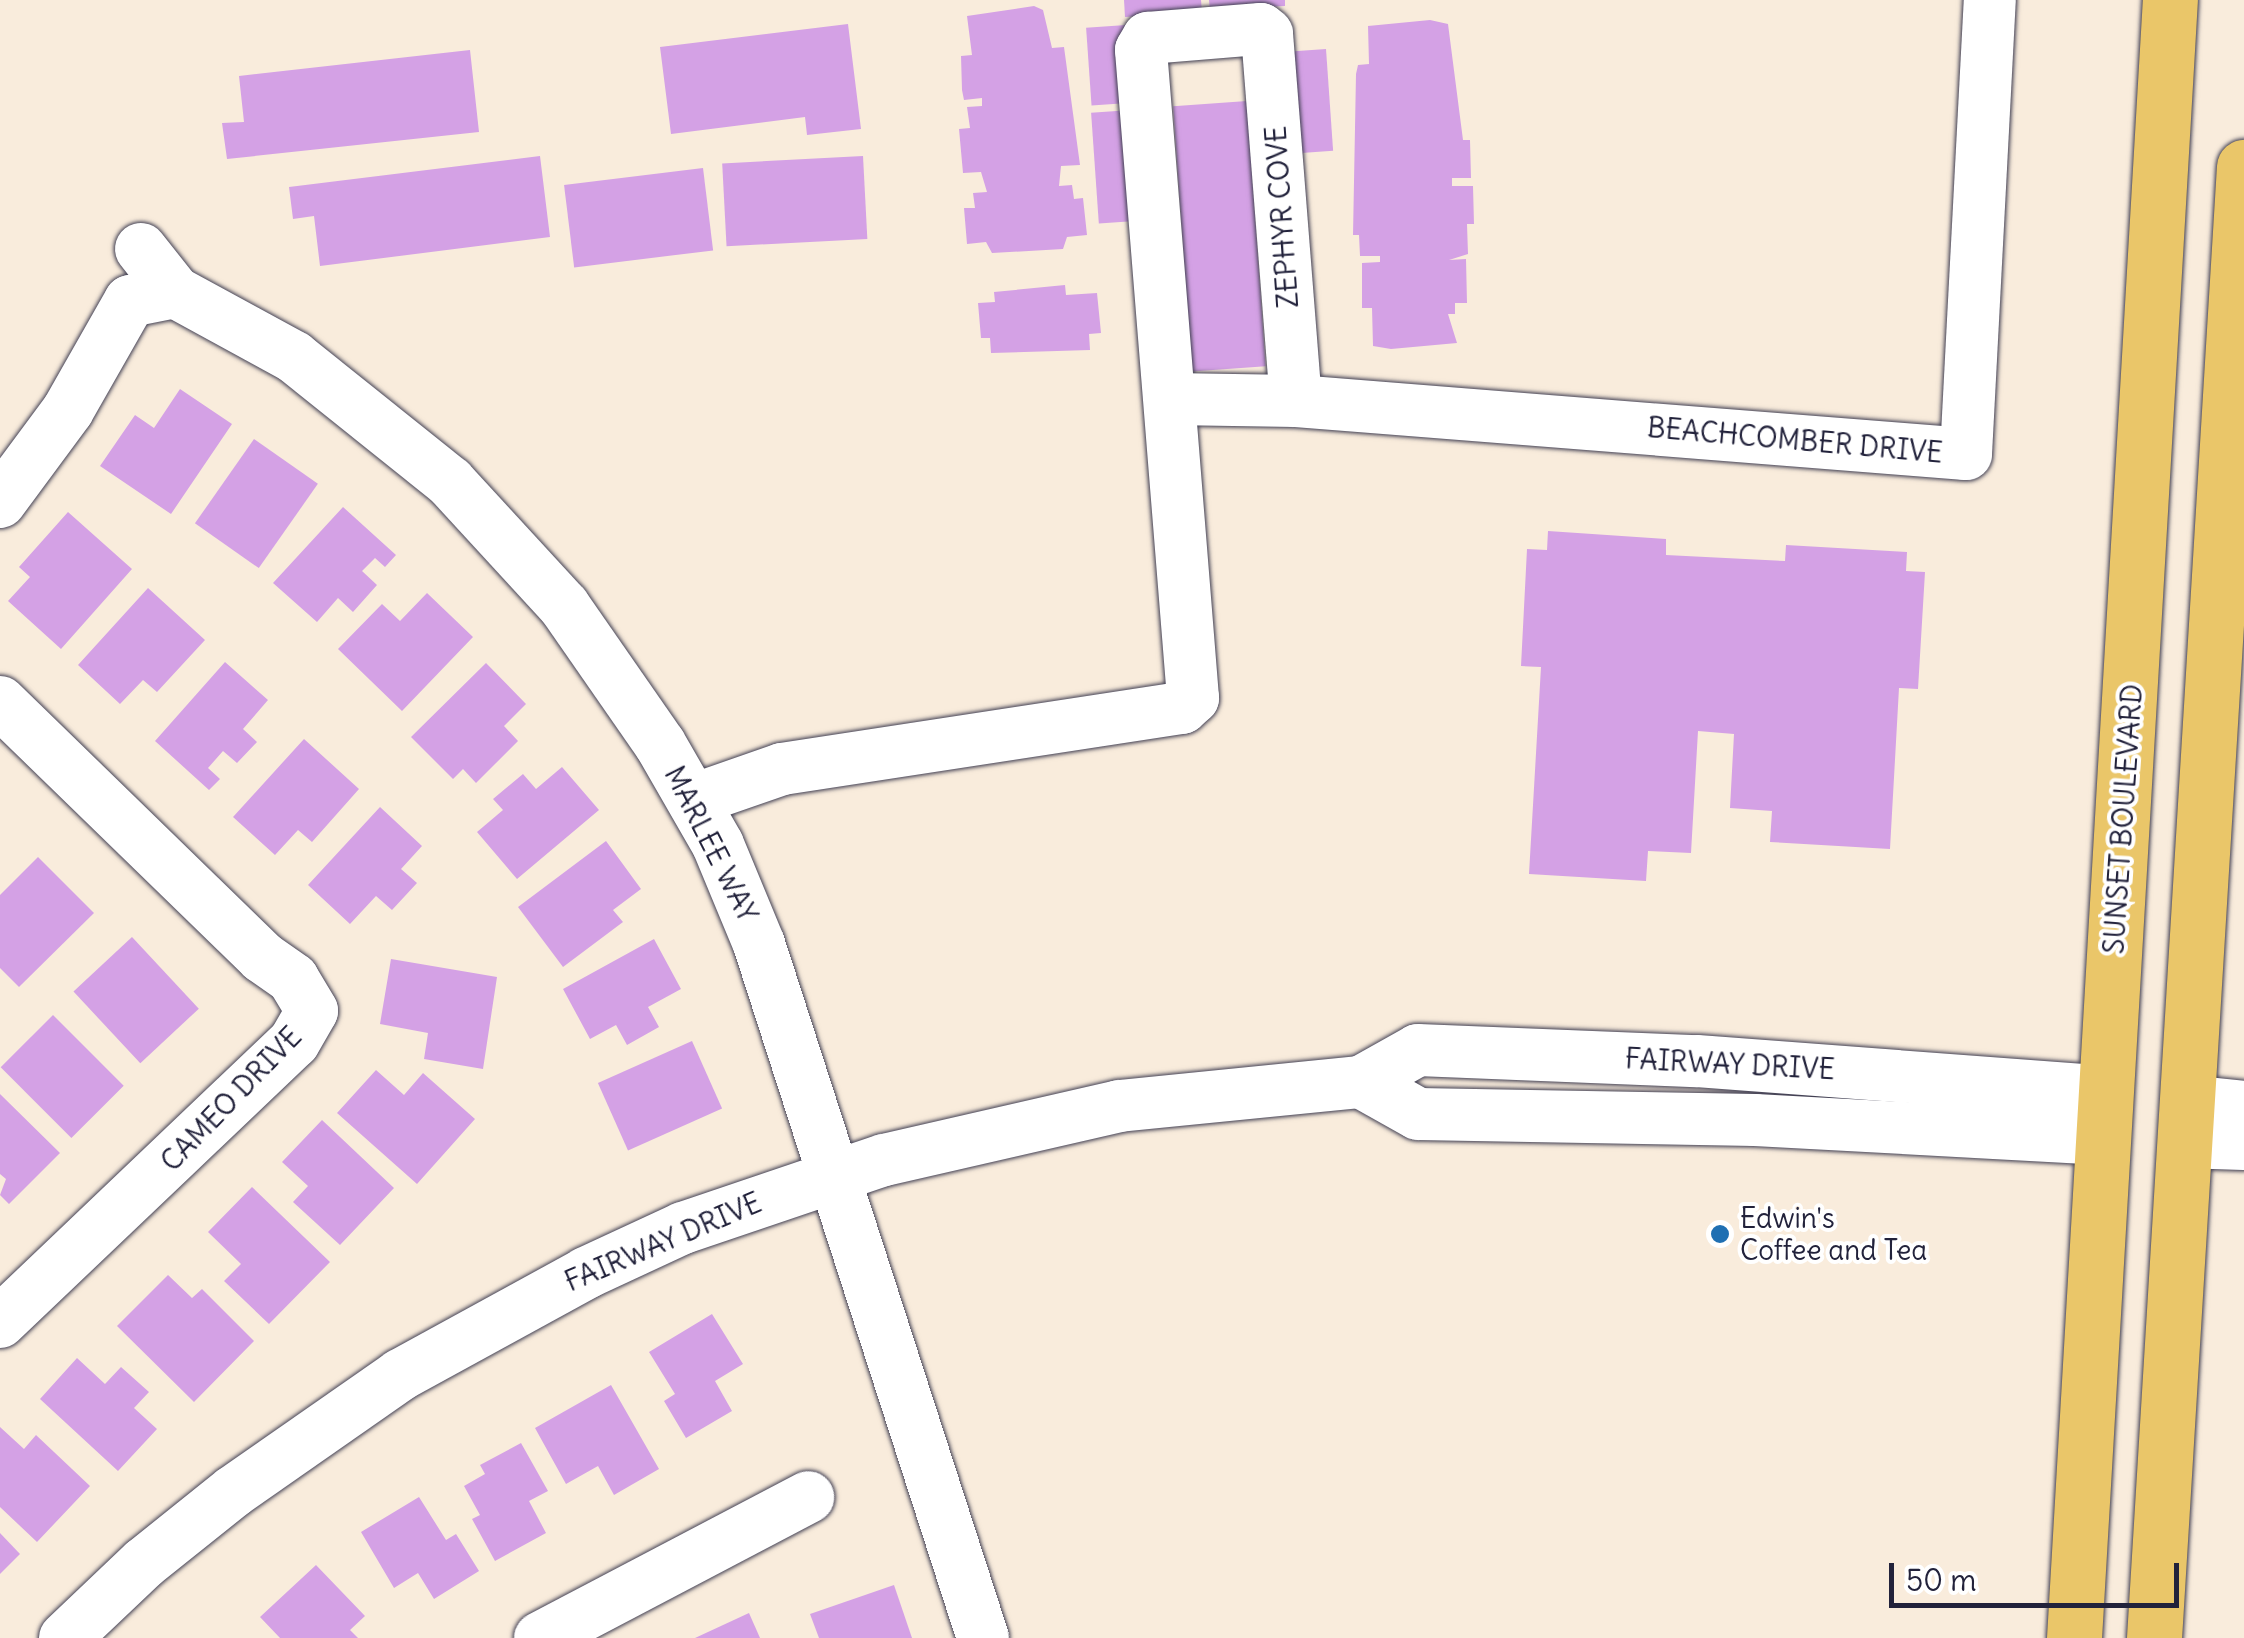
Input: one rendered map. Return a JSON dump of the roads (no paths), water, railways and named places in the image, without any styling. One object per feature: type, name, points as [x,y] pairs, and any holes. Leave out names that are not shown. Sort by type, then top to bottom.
[{"type":"main road","name":"SUNSET BOULEVARD","points":[[2074,1638],[2170,0]]},
{"type":"main road","points":[[2154,1638],[2244,167]]},
{"type":"main road","points":[[2105,1116],[2186,1122]]},
{"type":"street","name":"BEACHCOMBER DRIVE","points":[[1171,399],[1296,401],[1966,454],[1990,0]]},
{"type":"street","name":"ZEPHYR COVE","points":[[1171,399],[1141,50],[1148,38],[1261,29],[1267,34],[1296,401]]},
{"type":"street","name":"MARLEE WAY","points":[[141,249],[175,292],[348,396],[484,515],[594,646],[693,800],[760,944],[983,1638]]},
{"type":"street","points":[[0,502],[68,410],[130,301],[175,292]]},
{"type":"street","points":[[693,800],[782,770],[1182,708],[1196,683],[1171,399]]},
{"type":"street","name":"CAMEO DRIVE","points":[[0,702],[262,957],[293,979],[312,1011],[294,1042],[3,1315]]},
{"type":"street","name":"FAIRWAY DRIVE","points":[[66,1638],[219,1503],[400,1375],[586,1272],[683,1228],[832,1174],[1118,1106],[1361,1082],[1418,1050],[1697,1060],[2105,1116]]},
{"type":"street","points":[[2186,1122],[2244,1107]]},
{"type":"street","points":[[2186,1122],[2244,1144]]},
{"type":"street","points":[[540,1638],[808,1497]]},
{"type":"place","name":"Edwin's Coffee and Tea","points":[[1720,1234]]}]
